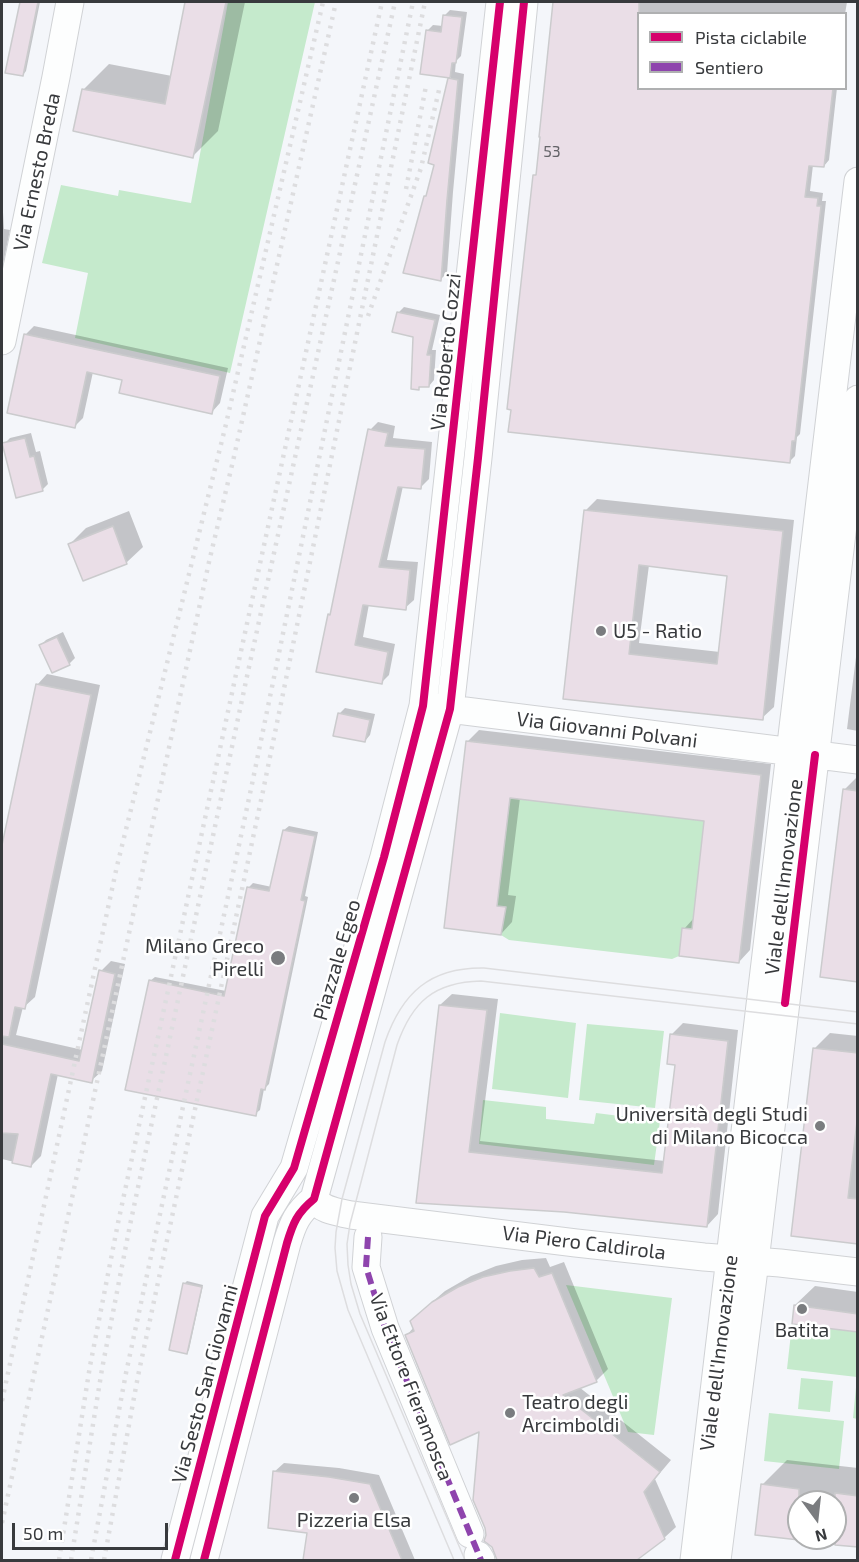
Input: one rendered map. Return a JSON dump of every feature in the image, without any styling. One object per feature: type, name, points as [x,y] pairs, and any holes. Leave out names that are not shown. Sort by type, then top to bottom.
[{"type":"street","name":"Via Ernesto Breda","points":[[2,341],[70,2]]},
{"type":"street","name":"Via Roberto Cozzi","points":[[436,708],[500,2]]},
{"type":"street","points":[[436,708],[478,458],[524,2]]},
{"type":"street","name":"Viale dell'Innovazione","points":[[717,1560],[743,1260],[803,753],[858,181]]},
{"type":"street","name":"Viale dell'Innovazione","points":[[803,753],[858,399]]},
{"type":"street","name":"Via Giovanni Polvani","points":[[436,708],[858,760]]},
{"type":"street","name":"Piazzale Egeo","points":[[314,1199],[436,708]]},
{"type":"street","name":"Piazzale Egeo","points":[[265,1216],[294,1168],[384,857],[436,708]]},
{"type":"street","points":[[204,1560],[287,1243],[295,1219],[314,1199]]},
{"type":"street","name":"Via Piero Caldirola","points":[[314,1199],[317,1204],[329,1210],[351,1215],[576,1243],[858,1272]]},
{"type":"street","name":"Via Sesto San Giovanni","points":[[175,1560],[265,1216]]},
{"type":"street","name":"Via Ettore Fieramosca","points":[[368,1237],[366,1267],[385,1328],[476,1550]]},
{"type":"street","name":"Viale dell'Innovazione","points":[[694,1560],[743,1260]]},
{"type":"green space","points":[[228,2],[315,2],[230,373],[75,338],[88,273],[42,263],[61,185],[118,196],[119,190],[191,203]]},
{"type":"green space","points":[[510,798],[704,821],[692,929],[682,928],[679,956],[672,959],[509,940],[501,935],[506,907],[497,906]]},
{"type":"green space","points":[[500,1013],[576,1023],[568,1098],[492,1089]]},
{"type":"green space","points":[[587,1024],[664,1031],[655,1108],[579,1100]]},
{"type":"green space","points":[[483,1100],[546,1107],[546,1119],[594,1124],[596,1113],[660,1121],[654,1165],[479,1144]]},
{"type":"green space","points":[[566,1285],[672,1298],[654,1435],[628,1432]]},
{"type":"green space","points":[[792,1324],[857,1332],[857,1377],[787,1369]]},
{"type":"green space","points":[[857,1377],[857,1419],[853,1418]]},
{"type":"green space","points":[[801,1378],[833,1381],[830,1412],[798,1409]]},
{"type":"green space","points":[[769,1413],[844,1421],[839,1469],[764,1461]]},
{"type":"building","points":[[20,2],[38,2],[23,76],[5,73]]},
{"type":"building","points":[[185,2],[226,2],[193,158],[73,131],[82,89],[165,104]]},
{"type":"building","points":[[553,2],[639,2],[637,90],[833,90],[824,167],[809,166],[805,197],[818,198],[817,206],[821,206],[795,441],[792,441],[790,463],[508,432],[511,410],[507,409]]},
{"type":"building","points":[[443,15],[462,17],[456,63],[452,63],[450,78],[420,74],[426,30],[441,32]]},
{"type":"building","points":[[448,78],[458,80],[441,281],[403,273],[434,165],[428,163]]},
{"type":"building","points":[[397,312],[435,320],[427,355],[431,355],[429,387],[419,387],[419,390],[411,389],[413,337],[392,332]]},
{"type":"building","points":[[24,334],[220,376],[212,414],[119,393],[122,380],[87,372],[75,428],[7,413]]},
{"type":"building","points":[[368,429],[388,433],[385,446],[425,449],[421,489],[398,487],[379,567],[410,570],[406,610],[363,605],[355,645],[388,652],[382,684],[316,672]]},
{"type":"building","points":[[25,438],[30,457],[34,456],[43,491],[16,498],[2,443]]},
{"type":"building","name":"U5 - Ratio","points":[[584,510],[783,531],[763,720],[563,699]],"holes":[[[639,565],[727,576],[717,664],[629,654]]]},
{"type":"building","points":[[113,526],[127,564],[83,581],[68,544]]},
{"type":"building","points":[[57,637],[70,665],[52,673],[39,645]]},
{"type":"building","points":[[36,684],[91,695],[25,1009],[15,1007],[9,1037],[2,1036],[2,845]]},
{"type":"building","points":[[338,713],[370,720],[365,742],[333,736]]},
{"type":"building","points":[[466,741],[761,775],[739,963],[679,956],[682,928],[692,929],[704,821],[510,798],[497,906],[506,907],[501,935],[444,928]]},
{"type":"building","points":[[843,789],[858,791],[858,982],[820,977]]},
{"type":"building","points":[[283,830],[315,836],[301,900],[305,901],[265,1090],[261,1089],[256,1116],[125,1090],[149,980],[224,996],[247,887],[269,891]]},
{"type":"building","points":[[99,970],[115,974],[92,1083],[51,1074],[31,1167],[12,1163],[18,1134],[2,1133],[2,1044],[79,1061]]},
{"type":"building","points":[[439,1005],[487,1010],[469,1152],[662,1173],[675,1065],[667,1064],[670,1034],[728,1041],[707,1227],[564,1212],[416,1203]]},
{"type":"building","points":[[813,1048],[858,1053],[858,1113],[848,1198],[858,1199],[858,1244],[791,1236]]},
{"type":"building","name":"Teatro degli Arcimboldi","points":[[534,1268],[539,1277],[552,1273],[597,1382],[563,1395],[660,1472],[644,1492],[665,1539],[637,1560],[497,1560],[492,1547],[484,1541],[485,1528],[473,1500],[479,1432],[450,1445],[405,1335],[414,1331],[410,1321],[432,1302],[458,1287],[483,1277]]},
{"type":"building","points":[[183,1283],[202,1287],[187,1354],[169,1350]]},
{"type":"building","points":[[794,1305],[858,1314],[858,1332],[792,1324]]},
{"type":"building","points":[[273,1471],[370,1484],[402,1560],[303,1560],[307,1533],[268,1528]]},
{"type":"building","points":[[761,1484],[799,1489],[787,1490],[787,1539],[755,1535]]},
{"type":"building","points":[[847,1495],[858,1496],[858,1547],[847,1546]]},
{"type":"tram line","points":[[454,1560],[348,1310],[337,1271],[336,1232],[342,1199],[385,1042],[400,1010],[421,986],[433,978],[448,972],[484,968],[858,1012]]},
{"type":"tram line","points":[[465,1560],[360,1314],[348,1265],[347,1244],[350,1224],[397,1045],[403,1030],[418,1006],[427,997],[450,985],[481,981],[858,1024]]},
{"type":"railway","points":[[2,1401],[117,866],[226,424],[323,2]]},
{"type":"railway","points":[[2,1523],[209,562],[336,2]]},
{"type":"railway","points":[[59,1560],[90,1366],[118,1223],[382,2]]},
{"type":"railway","points":[[71,1560],[102,1369],[130,1225],[249,667],[395,2]]},
{"type":"railway","points":[[91,1560],[126,1373],[251,789],[413,2]]},
{"type":"railway","points":[[104,1560],[138,1376],[263,791],[425,2]]},
{"type":"railway","points":[[406,189],[426,86]]},
{"type":"railway","points":[[368,316],[421,168],[439,90]]},
{"type":"marked path","points":[[368,1237],[366,1267],[385,1328],[481,1560]]},
{"type":"cycle path","points":[[175,1560],[265,1216],[294,1168],[384,857],[423,706],[500,2]]},
{"type":"cycle path","points":[[204,1560],[287,1243],[296,1219],[314,1199],[450,709],[524,2]]},
{"type":"cycle path","points":[[785,1003],[815,755]]},
{"type":"place","name":"U5 - Ratio","points":[[601,631]]},
{"type":"place","name":"Milano Greco Pirelli","points":[[278,958]]},
{"type":"place","name":"Università degli Studi di Milano Bicocca","points":[[820,1126]]},
{"type":"place","name":"Batita","points":[[802,1309]]},
{"type":"place","name":"Teatro degli Arcimboldi","points":[[510,1413]]},
{"type":"place","name":"Pizzeria Elsa","points":[[354,1498]]}]
